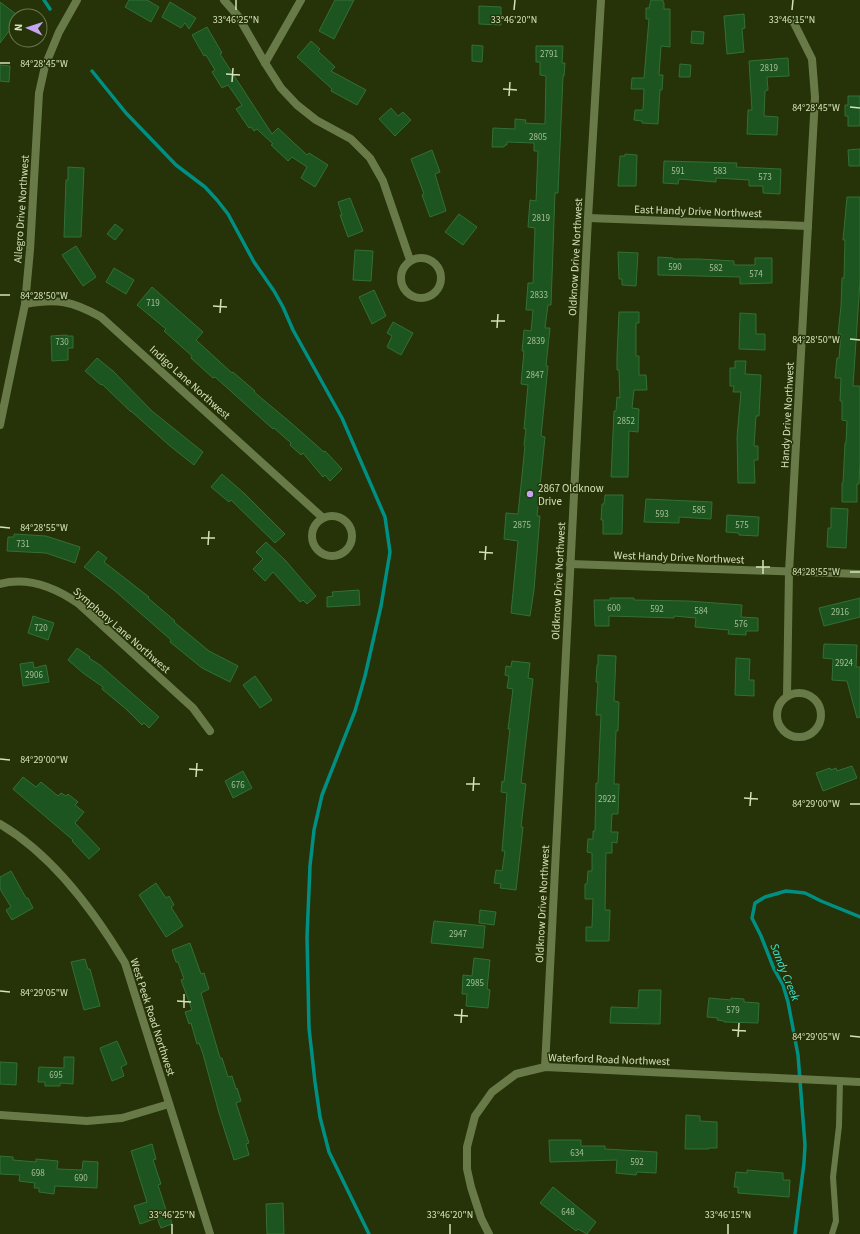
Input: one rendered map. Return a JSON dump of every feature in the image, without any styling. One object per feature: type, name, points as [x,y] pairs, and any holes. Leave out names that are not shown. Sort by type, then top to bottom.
[{"type":"street","name":"Allegro Drive Northwest","points":[[0,425],[25,304],[30,250],[39,93],[45,66],[59,32],[77,0]]},
{"type":"street","points":[[224,0],[238,16],[281,88],[297,105],[316,120],[350,139],[370,158],[383,181],[410,260]]},
{"type":"street","points":[[265,63],[301,0]]},
{"type":"street","name":"Oldknow Drive Northwest","points":[[545,1066],[588,218],[601,0]]},
{"type":"street","name":"Handy Drive Northwest","points":[[787,696],[789,572],[815,97],[812,59],[793,21]]},
{"type":"street","name":"East Handy Drive Northwest","points":[[588,218],[808,226]]},
{"type":"street","points":[[423,257],[435,262],[439,268],[441,274],[439,286],[430,296],[416,298],[404,290],[400,277],[405,264],[410,260],[423,257]]},
{"type":"street","name":"Indigo Lane Northwest","points":[[25,304],[44,301],[64,302],[84,308],[101,317],[323,518]]},
{"type":"street","points":[[336,516],[342,518],[351,529],[352,536],[348,548],[337,556],[324,555],[314,546],[312,533],[318,521],[323,518],[336,516]]},
{"type":"street","name":"West Handy Drive Northwest","points":[[570,564],[860,574]]},
{"type":"street","name":"Symphony Lane Northwest","points":[[0,584],[24,582],[42,585],[63,593],[74,600],[193,708],[210,731]]},
{"type":"street","name":"Handy Drive Northwest","points":[[801,692],[814,698],[819,704],[821,718],[815,730],[809,735],[802,737],[788,734],[782,729],[778,722],[778,707],[782,700],[787,696],[801,692]]},
{"type":"street","name":"West Peek Road Northwest","points":[[0,824],[35,849],[73,888],[107,933],[125,963],[210,1234]]},
{"type":"street","name":"Waterford Road Northwest","points":[[489,1234],[481,1218],[471,1187],[467,1169],[466,1147],[474,1116],[492,1092],[516,1074],[545,1066],[860,1082]]},
{"type":"street","points":[[0,1115],[88,1121],[122,1118],[169,1104]]},
{"type":"lane","points":[[832,1234],[836,1221],[833,1177],[839,1126],[840,1081]]},
{"type":"building","points":[[129,0],[147,0],[159,7],[151,22],[125,7]]},
{"type":"building","points":[[335,0],[354,0],[334,39],[319,31]]},
{"type":"building","points":[[651,0],[663,0],[664,9],[670,9],[670,47],[661,46],[659,75],[663,75],[662,90],[660,90],[658,124],[642,123],[642,121],[634,120],[635,110],[643,110],[644,89],[631,89],[632,78],[644,78],[649,19],[646,19],[646,8],[649,8]]},
{"type":"building","points":[[0,2],[8,8],[8,32],[0,43]]},
{"type":"building","points":[[170,2],[196,18],[189,29],[185,23],[181,28],[162,17]]},
{"type":"building","points":[[479,6],[501,7],[501,25],[479,24]]},
{"type":"building","points":[[744,14],[745,28],[742,29],[744,52],[727,54],[724,16]]},
{"type":"building","points":[[207,27],[222,53],[220,54],[272,134],[278,128],[307,155],[309,153],[328,165],[315,187],[301,178],[307,167],[292,157],[288,161],[257,129],[254,131],[251,127],[249,128],[236,109],[242,105],[228,85],[222,88],[212,72],[215,70],[206,55],[204,56],[192,35]]},
{"type":"building","points":[[692,31],[704,32],[703,44],[691,43]]},
{"type":"building","points":[[311,41],[320,49],[318,51],[335,67],[331,71],[366,90],[357,105],[331,91],[332,89],[297,57]]},
{"type":"building","points":[[472,45],[483,46],[482,62],[472,61]]},
{"type":"building","points":[[536,46],[563,46],[562,63],[565,63],[563,76],[558,193],[555,193],[551,305],[548,305],[545,328],[550,328],[541,436],[545,437],[537,516],[540,516],[534,590],[530,616],[511,613],[518,541],[504,539],[506,513],[518,514],[525,446],[526,429],[524,429],[528,385],[521,384],[524,351],[522,351],[524,330],[531,331],[533,310],[526,310],[528,283],[533,283],[535,228],[528,227],[530,200],[536,201],[538,151],[534,151],[534,143],[507,142],[507,145],[504,147],[492,147],[493,128],[515,129],[515,119],[526,120],[525,123],[545,124],[546,76],[540,75],[540,62],[536,62]]},
{"type":"building","points":[[788,58],[789,76],[767,77],[768,90],[765,91],[764,116],[778,117],[777,135],[747,134],[748,110],[752,110],[749,61]]},
{"type":"building","points":[[680,64],[691,65],[690,77],[679,77]]},
{"type":"building","points":[[0,65],[10,66],[9,82],[0,81]]},
{"type":"building","points":[[848,96],[860,96],[860,126],[848,126],[848,116],[845,116],[845,105],[848,105]]},
{"type":"building","points":[[391,108],[398,116],[403,112],[411,120],[395,136],[379,119]]},
{"type":"building","points":[[860,149],[860,166],[849,166],[848,150]]},
{"type":"building","points":[[432,150],[440,172],[435,174],[446,211],[430,217],[422,195],[424,194],[411,159]]},
{"type":"building","points":[[625,154],[637,155],[636,186],[618,186],[620,156],[625,156]]},
{"type":"building","points":[[664,161],[737,163],[736,167],[781,169],[780,194],[763,193],[763,186],[749,186],[749,180],[716,178],[716,182],[679,179],[678,184],[663,183]]},
{"type":"building","points":[[68,167],[84,168],[81,237],[64,237],[66,180],[68,180]]},
{"type":"building","points":[[847,197],[860,197],[860,281],[853,386],[860,386],[860,461],[859,484],[857,484],[857,502],[842,502],[847,421],[842,420],[842,401],[840,401],[841,378],[835,378],[837,358],[839,358],[841,334],[838,334],[842,278],[844,278],[845,240],[843,240]]},
{"type":"building","points":[[350,198],[363,231],[348,237],[340,215],[342,215],[338,202]]},
{"type":"building","points":[[459,214],[477,227],[463,245],[445,232]]},
{"type":"building","points":[[115,224],[123,230],[115,240],[107,234]]},
{"type":"building","points":[[76,246],[96,277],[83,286],[62,255]]},
{"type":"building","points":[[355,250],[373,251],[371,281],[353,280]]},
{"type":"building","points":[[618,252],[638,253],[636,286],[622,285],[622,279],[619,279]]},
{"type":"building","points":[[658,257],[673,259],[734,261],[734,265],[755,265],[755,258],[772,258],[772,283],[740,284],[740,277],[658,275]]},
{"type":"building","points":[[114,268],[134,280],[126,294],[106,282]]},
{"type":"building","points":[[152,287],[203,332],[196,340],[232,373],[233,372],[255,391],[254,392],[324,452],[325,451],[342,469],[330,481],[325,475],[323,477],[303,453],[301,455],[290,445],[291,443],[274,428],[273,429],[215,377],[213,378],[191,358],[192,356],[164,331],[166,329],[137,305]]},
{"type":"building","points":[[374,290],[386,316],[372,324],[359,297]]},
{"type":"building","points":[[619,312],[639,312],[639,323],[636,323],[636,356],[639,356],[639,375],[646,375],[647,390],[634,390],[632,408],[639,409],[638,432],[629,431],[628,477],[611,477],[614,411],[616,411],[617,397],[620,398],[619,370],[617,370]]},
{"type":"building","points":[[740,313],[756,314],[756,334],[765,334],[765,350],[739,349]]},
{"type":"building","points":[[393,322],[413,333],[401,355],[387,347],[392,336],[387,333]]},
{"type":"building","points":[[51,336],[73,336],[73,348],[68,348],[68,360],[52,361]]},
{"type":"building","points":[[97,358],[113,371],[152,411],[203,452],[194,465],[170,446],[102,384],[101,385],[85,371]]},
{"type":"building","points":[[735,361],[746,361],[745,374],[761,375],[759,416],[756,416],[754,446],[758,446],[758,460],[754,460],[755,483],[738,483],[737,437],[741,392],[733,392],[734,386],[730,386],[730,368],[735,368]]},
{"type":"building","points":[[222,474],[245,494],[285,534],[275,543],[231,500],[229,502],[211,487]]},
{"type":"building","points":[[605,495],[623,495],[622,534],[603,534],[603,520],[601,520],[602,504],[604,504]]},
{"type":"building","points":[[646,499],[712,502],[711,519],[679,517],[679,523],[644,522]]},
{"type":"building","points":[[831,508],[848,509],[846,548],[827,547],[828,528],[831,528]]},
{"type":"building","points":[[727,515],[759,517],[758,536],[739,535],[739,533],[726,532]]},
{"type":"building","points":[[14,534],[46,536],[80,547],[75,563],[46,553],[7,551],[8,537],[14,537]]},
{"type":"building","points":[[266,542],[285,560],[316,596],[307,604],[303,600],[300,602],[273,572],[265,581],[253,569],[263,559],[256,552]]},
{"type":"building","points":[[98,551],[107,558],[104,562],[149,597],[148,598],[175,621],[174,622],[209,651],[238,666],[230,682],[202,668],[170,642],[171,640],[114,590],[84,567]]},
{"type":"building","points":[[359,590],[360,605],[327,607],[327,597],[333,596],[332,592]]},
{"type":"building","points":[[610,598],[634,598],[634,600],[688,601],[742,605],[741,617],[758,618],[758,631],[746,631],[746,635],[728,634],[729,630],[695,627],[696,618],[674,616],[674,618],[609,616],[609,626],[595,626],[594,600],[610,600]]},
{"type":"building","points":[[860,598],[860,617],[824,626],[819,608]]},
{"type":"building","points":[[33,616],[54,623],[48,640],[28,633]]},
{"type":"building","points":[[824,644],[857,645],[856,667],[860,667],[860,717],[857,718],[847,681],[832,680],[833,659],[823,658]]},
{"type":"building","points":[[77,648],[100,665],[159,717],[149,728],[144,723],[142,725],[102,689],[103,687],[68,660]]},
{"type":"building","points":[[598,655],[616,656],[614,701],[619,702],[618,731],[616,731],[614,784],[619,784],[618,814],[612,814],[611,832],[618,832],[617,843],[612,842],[612,853],[606,853],[605,910],[610,910],[609,941],[586,941],[586,927],[592,927],[593,899],[585,899],[585,884],[587,884],[588,871],[592,871],[592,853],[587,852],[588,839],[593,839],[593,831],[595,831],[596,783],[598,783],[601,715],[596,715]]},
{"type":"building","points":[[736,658],[750,659],[749,680],[754,680],[754,696],[735,695]]},
{"type":"building","points":[[512,661],[530,663],[528,678],[533,679],[521,783],[526,784],[516,890],[500,888],[501,884],[494,883],[496,870],[502,871],[505,851],[502,851],[507,793],[501,792],[502,781],[504,782],[513,689],[507,688],[509,676],[505,675],[506,666],[511,667]]},
{"type":"building","points":[[33,662],[34,668],[46,665],[49,682],[23,686],[20,664]]},
{"type":"building","points":[[255,676],[272,700],[260,708],[243,685]]},
{"type":"building","points":[[852,766],[857,778],[823,791],[816,773],[830,768],[831,770],[836,768],[837,771]]},
{"type":"building","points":[[243,771],[252,788],[233,798],[225,781]]},
{"type":"building","points":[[23,777],[36,787],[41,782],[58,796],[61,793],[66,796],[68,794],[78,802],[75,805],[84,812],[75,823],[100,849],[89,859],[72,841],[73,840],[13,789]]},
{"type":"building","points":[[11,871],[33,908],[12,920],[6,910],[11,907],[0,889],[0,877]]},
{"type":"building","points":[[156,883],[166,898],[169,896],[174,905],[171,907],[183,926],[166,937],[139,895]]},
{"type":"building","points":[[480,910],[496,912],[494,925],[479,923]]},
{"type":"building","points":[[434,921],[485,926],[483,948],[431,943]]},
{"type":"building","points":[[190,943],[201,974],[204,973],[209,989],[201,993],[220,1058],[222,1058],[228,1077],[232,1076],[241,1101],[236,1103],[249,1143],[246,1144],[249,1155],[234,1160],[219,1113],[203,1054],[199,1043],[197,1044],[191,1023],[189,1024],[185,1012],[192,1010],[181,980],[184,979],[172,950]]},
{"type":"building","points":[[474,958],[490,960],[487,989],[490,990],[488,1008],[466,1006],[467,994],[462,994],[463,975],[472,976]]},
{"type":"building","points":[[85,959],[88,969],[90,969],[100,1006],[84,1010],[71,962]]},
{"type":"building","points":[[639,990],[661,990],[660,1024],[610,1023],[611,1007],[638,1008]]},
{"type":"building","points":[[709,998],[731,1000],[731,998],[744,999],[744,1002],[759,1003],[758,1023],[724,1022],[717,1020],[718,1018],[707,1017]]},
{"type":"building","points":[[117,1041],[127,1064],[121,1067],[124,1076],[112,1081],[100,1048]]},
{"type":"building","points":[[64,1057],[74,1057],[73,1084],[60,1083],[60,1086],[45,1086],[45,1082],[38,1082],[39,1067],[64,1068]]},
{"type":"building","points":[[0,1062],[17,1063],[16,1085],[0,1084]]},
{"type":"building","points":[[686,1115],[700,1116],[700,1121],[717,1122],[717,1148],[685,1149]]},
{"type":"building","points":[[549,1140],[581,1140],[581,1146],[605,1146],[605,1149],[657,1152],[656,1173],[637,1172],[636,1175],[616,1173],[617,1160],[550,1162]]},
{"type":"building","points":[[152,1144],[156,1159],[153,1160],[161,1184],[158,1185],[167,1213],[169,1212],[172,1224],[161,1228],[157,1218],[140,1224],[134,1206],[147,1202],[131,1151]]},
{"type":"building","points":[[0,1156],[13,1157],[13,1160],[36,1162],[36,1159],[58,1161],[57,1169],[82,1170],[83,1161],[98,1162],[97,1188],[55,1186],[54,1194],[39,1192],[39,1188],[34,1188],[35,1183],[19,1181],[20,1175],[0,1174]]},
{"type":"building","points":[[747,1170],[783,1173],[783,1180],[790,1180],[789,1197],[738,1193],[738,1187],[734,1187],[736,1172],[747,1173]]},
{"type":"building","points":[[553,1187],[596,1222],[587,1234],[578,1229],[576,1231],[540,1203]]},
{"type":"building","points":[[283,1203],[284,1234],[267,1234],[266,1204]]},
{"type":"waterway","points":[[44,0],[50,9]]},
{"type":"waterway","points":[[92,71],[126,113],[176,165],[205,187],[228,214],[254,262],[283,307],[293,330],[342,418],[385,517],[390,552],[381,606],[365,676],[355,711],[322,795],[314,830],[310,866],[307,937],[309,1028],[320,1117],[329,1152],[369,1234]]},
{"type":"waterway","name":"Sandy Creek","points":[[795,1234],[805,1145],[798,1055],[788,1002],[783,985],[774,969],[752,918],[755,903],[765,897],[786,891],[805,893],[860,917]]},
{"type":"place","name":"2867 Oldknow Drive","points":[[530,494]]}]
